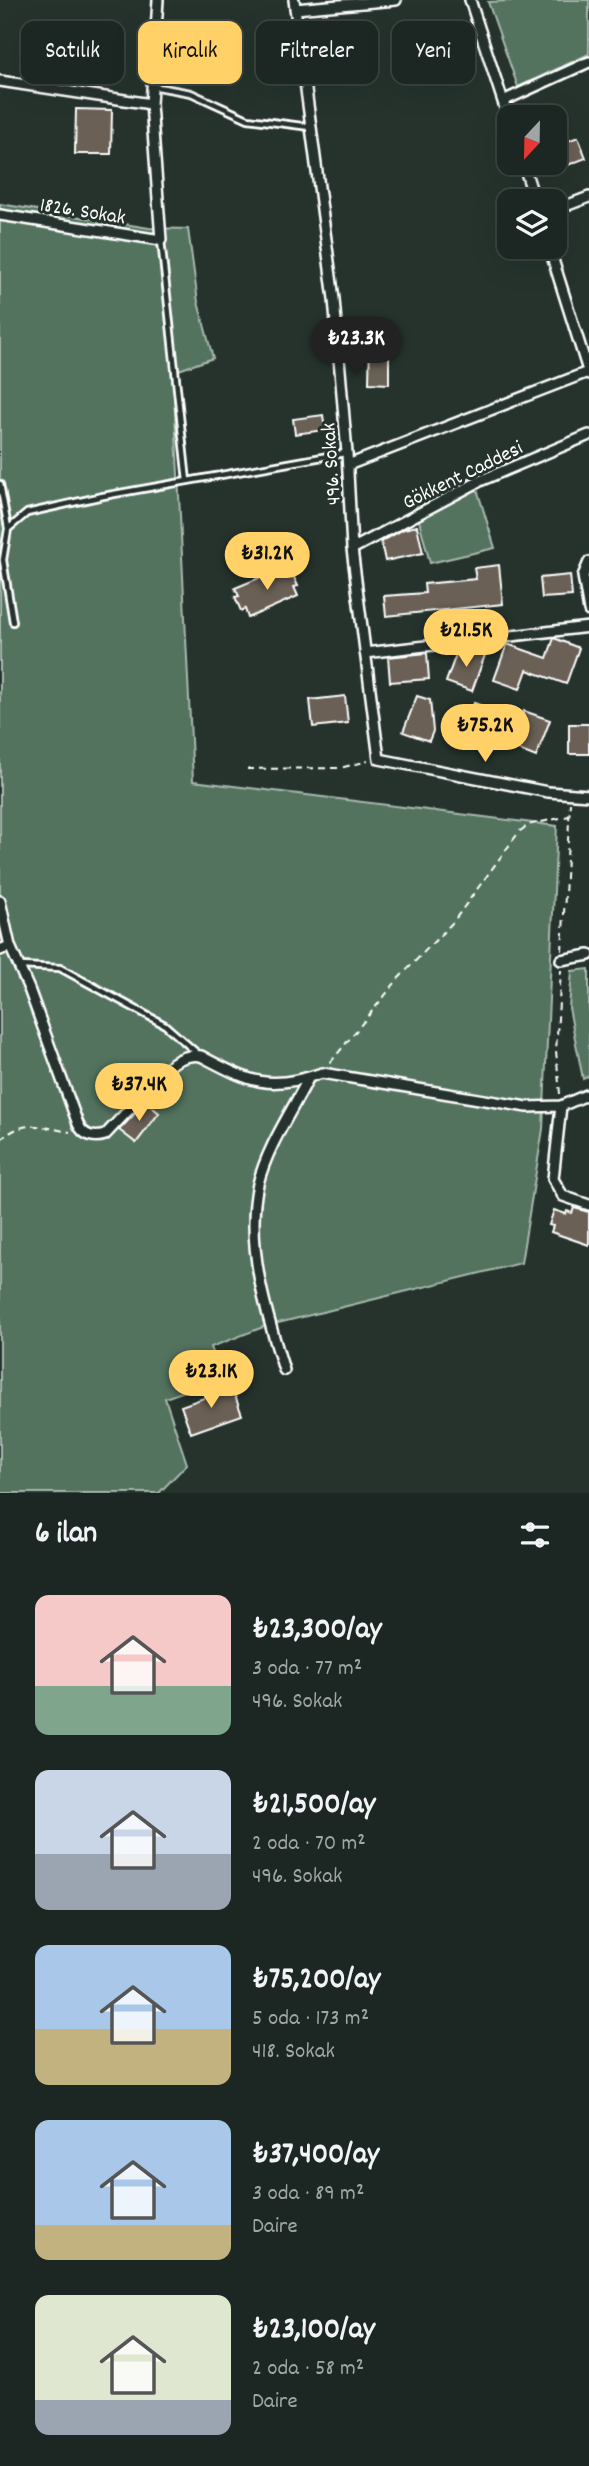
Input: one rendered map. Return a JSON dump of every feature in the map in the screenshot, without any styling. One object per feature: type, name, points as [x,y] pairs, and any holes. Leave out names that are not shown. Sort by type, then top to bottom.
[{"type":"street","points":[[158,0],[151,104],[161,240]]},
{"type":"street","points":[[294,5],[396,0]]},
{"type":"street","points":[[470,0],[504,105]]},
{"type":"street","name":"496. Sokak","points":[[294,5],[334,299],[352,549],[379,759]]},
{"type":"street","points":[[503,100],[589,62]]},
{"type":"street","points":[[0,80],[151,104]]},
{"type":"street","points":[[567,205],[589,197]]},
{"type":"street","name":"1826. Sokak","points":[[0,215],[161,240]]},
{"type":"street","points":[[348,465],[588,373],[553,259]]},
{"type":"street","name":"Gökkent Caddesi","points":[[352,549],[481,480],[589,435]]},
{"type":"street","points":[[589,562],[583,576],[589,611]]},
{"type":"street","points":[[365,653],[589,627]]},
{"type":"street","points":[[379,759],[548,792],[589,795]]},
{"type":"street","points":[[0,901],[10,946],[78,1124],[90,1136],[105,1135],[173,1063],[183,1057],[201,1056],[252,1081],[276,1083],[322,1073],[510,1105],[561,1106],[589,1094]]},
{"type":"street","points":[[0,950],[10,946]]},
{"type":"street","points":[[561,960],[589,955]]},
{"type":"street","points":[[284,1370],[262,1284],[256,1247],[255,1207],[263,1170],[309,1077]]},
{"type":"street","points":[[561,1106],[553,1179],[563,1196],[589,1205]]},
{"type":"lane","points":[[152,86],[191,93],[248,119],[311,127]]},
{"type":"lane","points":[[161,240],[187,481]]},
{"type":"lane","points":[[8,529],[27,513],[347,453]]},
{"type":"lane","points":[[0,484],[8,529],[3,560],[13,622]]},
{"type":"lane","points":[[19,966],[60,968],[165,1025],[201,1056]]},
{"type":"path","points":[[247,769],[340,768],[379,759]]},
{"type":"path","points":[[322,1073],[399,978],[453,922],[515,837],[528,825],[569,816],[570,795]]},
{"type":"path","points":[[0,1140],[16,1128],[28,1125],[90,1136]]},
{"type":"green space","points":[[589,0],[589,54],[518,87],[488,2]]},
{"type":"green space","points":[[0,204],[149,228],[188,229],[198,302],[213,358],[173,372],[193,781],[557,826],[543,1129],[521,1263],[266,1326],[211,1347],[222,1378],[165,1398],[187,1464],[159,1493],[0,1493]]},
{"type":"green space","points":[[473,476],[495,548],[430,563],[415,505]]},
{"type":"green space","points":[[589,969],[589,1076],[583,1079],[569,1008],[572,971]]},
{"type":"building","points":[[76,109],[112,110],[111,154],[75,154]]},
{"type":"building","points":[[578,137],[586,158],[567,165],[567,141]]},
{"type":"building","points":[[370,340],[389,340],[389,384],[369,383]]},
{"type":"building","points":[[323,415],[325,430],[295,434],[293,419]]},
{"type":"building","points":[[417,526],[423,553],[385,561],[381,542],[404,529]]},
{"type":"building","points":[[499,565],[503,604],[386,616],[384,596],[425,593],[424,584],[476,579],[474,568]]},
{"type":"building","points":[[285,567],[288,574],[292,573],[298,586],[294,587],[298,596],[248,618],[245,609],[241,611],[235,597],[239,596],[235,588]]},
{"type":"building","points":[[570,575],[572,596],[542,598],[540,578]]},
{"type":"building","points":[[554,638],[579,648],[566,684],[527,670],[520,689],[494,680],[507,644],[547,658]]},
{"type":"building","points":[[467,648],[485,655],[472,691],[446,682],[458,649]]},
{"type":"building","points":[[427,653],[429,679],[390,682],[388,657]]},
{"type":"building","points":[[345,696],[348,723],[313,727],[310,700]]},
{"type":"building","points":[[417,696],[430,700],[433,731],[429,741],[403,732]]},
{"type":"building","points":[[474,703],[500,712],[487,748],[461,739]]},
{"type":"building","points":[[524,711],[550,720],[536,757],[511,747]]},
{"type":"building","points":[[569,724],[589,724],[589,754],[569,754]]},
{"type":"building","points":[[146,1102],[159,1113],[136,1143],[119,1130]]},
{"type":"building","points":[[574,1208],[589,1212],[589,1245],[551,1232],[553,1226],[549,1225],[554,1210],[566,1214],[567,1211],[572,1213]]},
{"type":"building","points":[[232,1388],[242,1415],[191,1433],[181,1406]]}]
